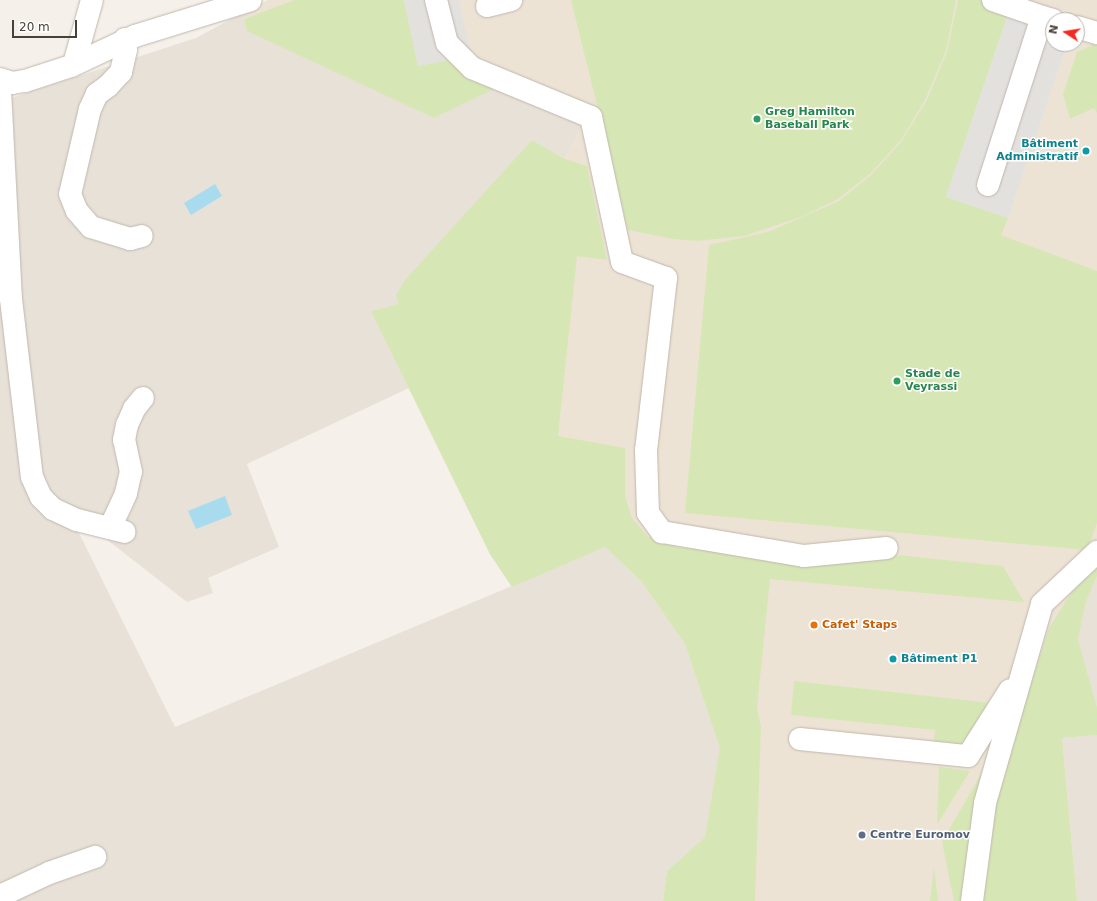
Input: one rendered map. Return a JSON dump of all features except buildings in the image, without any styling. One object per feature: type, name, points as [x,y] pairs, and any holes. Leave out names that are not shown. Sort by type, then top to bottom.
[{"type":"street","points":[[74,64],[92,0]]},
{"type":"street","points":[[0,79],[12,83],[25,81],[74,64],[125,39],[251,0]]},
{"type":"street","points":[[436,0],[447,43],[472,68],[591,117],[622,262],[666,278],[646,450],[648,513],[662,532],[804,556],[887,548]]},
{"type":"street","points":[[487,6],[511,0]]},
{"type":"street","points":[[993,0],[1045,17]]},
{"type":"street","points":[[988,185],[1045,26]]},
{"type":"street","points":[[1085,29],[1097,32]]},
{"type":"street","points":[[125,39],[126,50],[121,72],[108,86],[97,94],[90,109],[70,194],[77,211],[91,227],[130,239],[142,236]]},
{"type":"street","points":[[0,90],[11,299],[32,477],[41,496],[53,509],[77,520],[117,530],[131,472],[124,440],[127,424],[134,409],[143,398]]},
{"type":"street","points":[[972,901],[985,803],[1042,604],[1097,552]]},
{"type":"street","points":[[800,740],[968,756],[1023,668]]},
{"type":"street","points":[[0,896],[48,873],[95,857]]},
{"type":"shaded area","points":[[268,0],[1097,0],[1097,576],[1086,602],[1078,639],[1097,707],[1097,735],[1062,738],[1077,901],[663,901],[667,871],[705,837],[722,754],[685,644],[641,581],[605,547],[512,587],[490,554],[371,311],[399,304],[396,295],[405,280],[532,140],[565,159],[584,122],[494,89],[434,118],[247,31],[242,13]]},
{"type":"shaded area","points":[[404,0],[459,0],[471,55],[418,66]]},
{"type":"shaded area","points":[[242,13],[244,19],[494,89],[584,122],[565,159],[532,140],[400,304],[372,311],[409,388],[247,464],[279,547],[208,578],[213,593],[187,602],[97,532],[77,529],[175,727],[605,547],[641,581],[685,644],[722,753],[705,837],[667,871],[663,901],[0,901],[0,91],[14,97],[196,38]]},
{"type":"shaded area","points":[[1008,14],[1045,26],[1045,52],[1064,52],[1008,218],[946,197]]},
{"type":"shaded area","points":[[1097,576],[1097,707],[1078,639],[1086,602]]},
{"type":"shaded area","points":[[1097,735],[1097,901],[1077,901],[1062,738]]},
{"type":"green space","points":[[294,0],[404,0],[418,66],[448,60],[494,89],[434,118],[247,31],[244,19]]},
{"type":"green space","name":"Greg Hamilton Baseball Park","points":[[571,0],[956,0],[946,51],[926,98],[901,140],[871,173],[838,199],[801,217],[744,236],[697,241],[673,239],[628,230]]},
{"type":"green space","name":"Stade de Veyrassi","points":[[958,0],[984,0],[1008,14],[946,197],[1008,218],[1001,235],[1097,271],[1097,523],[1087,550],[685,513],[709,245],[768,232],[839,201],[871,175],[901,142],[927,100],[947,52]]},
{"type":"green space","points":[[1097,43],[1097,113],[1094,108],[1070,119],[1063,94],[1077,52],[1085,52],[1085,48]]},
{"type":"green space","points":[[532,140],[565,159],[587,166],[607,260],[577,256],[558,436],[625,448],[625,496],[632,518],[647,536],[680,548],[887,554],[1003,566],[1024,602],[770,579],[757,708],[761,727],[755,901],[663,901],[667,871],[705,837],[720,748],[685,644],[641,581],[605,547],[512,587],[490,554],[371,311],[399,304],[396,295],[405,280]]},
{"type":"green space","points":[[1097,565],[1097,576],[1086,602],[1078,639],[1097,707],[1097,735],[1062,738],[1077,901],[978,901],[992,805],[1049,628],[1073,590]]},
{"type":"green space","points":[[794,681],[991,703],[961,751],[933,747],[935,730],[791,715]]},
{"type":"green space","points":[[939,767],[970,771],[937,825]]},
{"type":"green space","points":[[981,774],[963,901],[954,901],[942,842]]},
{"type":"green space","points":[[934,866],[938,901],[930,901]]},
{"type":"water","points":[[215,184],[222,196],[191,215],[184,203]]},
{"type":"water","points":[[225,496],[232,515],[196,529],[188,511]]},
{"type":"place","name":"Greg Hamilton Baseball Park","points":[[757,119]]},
{"type":"place","name":"Bâtiment Administratif","points":[[1086,151]]},
{"type":"place","name":"Stade de Veyrassi","points":[[897,381]]},
{"type":"place","name":"Cafet' Staps","points":[[814,625]]},
{"type":"place","name":"Bâtiment P1","points":[[893,659]]},
{"type":"place","name":"Centre Euromov","points":[[862,835]]}]
